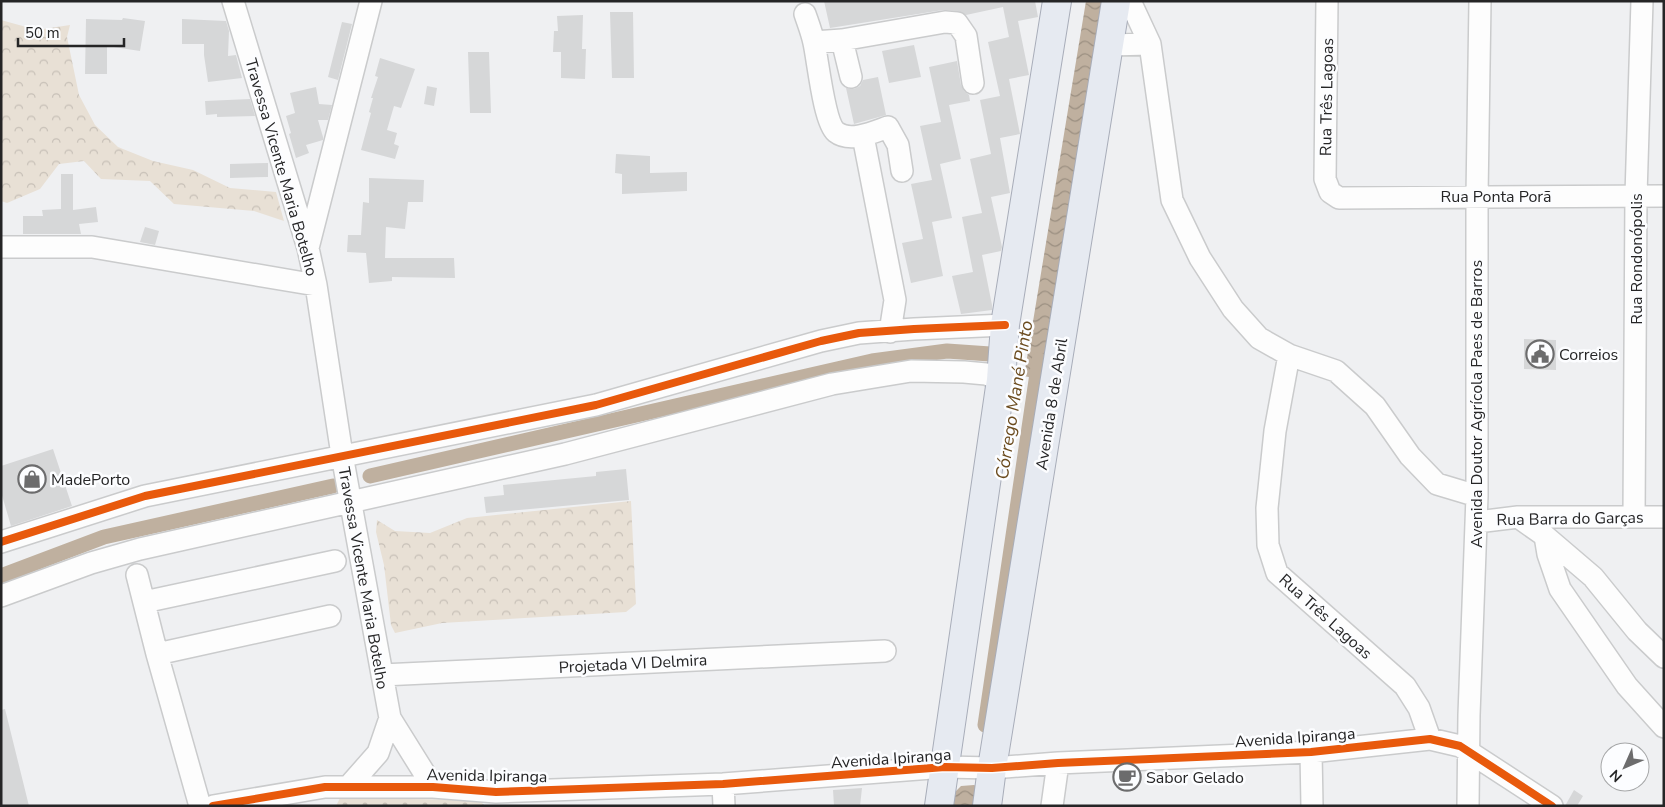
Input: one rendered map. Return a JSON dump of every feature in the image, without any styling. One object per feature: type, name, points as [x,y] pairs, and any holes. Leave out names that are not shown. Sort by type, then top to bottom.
[{"type":"main road","points":[[940,806],[1001,380],[1005,325],[1057,1]]},
{"type":"main road","name":"Avenida 8 de Abril","points":[[987,806],[991,767],[1116,1]]},
{"type":"street","name":"Travessa Vicente Maria Botelho","points":[[233,1],[308,248],[316,285],[350,502],[390,718],[433,787]]},
{"type":"street","points":[[308,248],[371,1]]},
{"type":"street","name":"Rua Barra do Garças","points":[[1130,1],[1150,44],[1172,200],[1200,258],[1233,309],[1260,338],[1289,355],[1336,371],[1374,406],[1410,456],[1437,484],[1478,496]]},
{"type":"street","name":"Rua Três Lagoas","points":[[1327,1],[1325,180],[1330,192]]},
{"type":"street","name":"Avenida Doutor Agrícola Paes de Barros","points":[[1468,806],[1468,751],[1478,496],[1477,196],[1480,1]]},
{"type":"street","name":"Rua Rondonópolis","points":[[1634,516],[1636,195],[1642,1]]},
{"type":"street","points":[[805,14],[814,42],[829,122],[837,133],[850,136],[862,136],[888,127],[898,145],[902,171]]},
{"type":"street","points":[[814,42],[842,40],[945,22],[957,23],[966,36],[973,83]]},
{"type":"street","points":[[842,40],[850,78]]},
{"type":"street","points":[[1108,45],[1150,44]]},
{"type":"street","points":[[862,136],[895,300],[890,332]]},
{"type":"street","name":"Rua Ponta Porã","points":[[1330,192],[1340,198],[1664,196]]},
{"type":"street","points":[[1,247],[92,248],[316,285]]},
{"type":"street","points":[[1,541],[145,496],[596,405],[821,341],[859,333],[1005,325]]},
{"type":"street","name":"Rua Três Lagoas","points":[[1289,355],[1275,431],[1267,508],[1268,545],[1277,573],[1405,686],[1419,708],[1430,740]]},
{"type":"street","points":[[1,596],[91,563],[140,549],[565,454],[832,384],[911,371],[986,374],[1001,380]]},
{"type":"street","points":[[1518,517],[1545,536],[1593,577],[1637,631],[1664,658]]},
{"type":"street","name":"Rua Barra do Garças","points":[[1477,522],[1518,517],[1664,517]]},
{"type":"street","points":[[1545,536],[1548,554],[1560,589],[1627,686],[1664,727]]},
{"type":"street","points":[[144,602],[335,561]]},
{"type":"street","points":[[138,575],[157,654],[200,806]]},
{"type":"street","points":[[157,654],[330,616]]},
{"type":"street","name":"Projetada VI Delmira","points":[[382,675],[884,651]]},
{"type":"street","name":"Travessa Vicente Maria Botelho","points":[[348,787],[378,753],[390,718]]},
{"type":"street","name":"Avenida Ipiranga","points":[[213,806],[326,796],[348,787],[433,787],[496,799],[947,767],[991,767],[1311,752],[1430,740],[1460,746],[1552,806]]},
{"type":"street","points":[[1311,752],[1312,806]]},
{"type":"street","points":[[1052,806],[1058,763]]},
{"type":"street","points":[[723,784],[724,806]]},
{"type":"green space","points":[[1,20],[37,30],[70,25],[67,37],[79,95],[95,125],[118,147],[153,161],[193,170],[230,188],[276,192],[284,221],[254,211],[174,204],[150,181],[101,179],[84,161],[59,164],[40,189],[7,203],[1,201]]},
{"type":"green space","points":[[631,501],[636,604],[626,612],[442,623],[395,633],[391,625],[384,565],[376,532],[377,520],[395,531],[430,533],[467,518]]},
{"type":"green space","points":[[340,798],[479,800],[485,806],[336,806]]},
{"type":"water","name":"Córrego Mané Pinto","points":[[1086,1],[1102,1],[1042,380],[1024,376]]},
{"type":"water","points":[[974,785],[979,787],[978,806],[953,806],[956,791],[961,786]]},
{"type":"building","points":[[824,1],[1035,1],[1038,17],[1018,21],[1029,75],[1009,79],[1020,134],[1000,138],[1010,193],[991,197],[1002,247],[1001,251],[982,255],[992,310],[961,314],[952,276],[973,272],[962,217],[982,213],[970,159],[991,154],[980,100],[1000,96],[988,42],[1009,37],[1003,7],[966,15],[958,11],[943,10],[830,28]]},
{"type":"building","points":[[610,12],[633,12],[634,78],[612,78]]},
{"type":"building","points":[[583,15],[582,49],[586,49],[585,79],[561,78],[561,52],[553,52],[554,31],[558,31],[557,16]]},
{"type":"building","points":[[123,18],[145,21],[140,51],[107,46],[107,74],[85,74],[86,19],[122,20]]},
{"type":"building","points":[[182,19],[226,21],[229,31],[228,56],[236,55],[242,78],[208,82],[204,44],[182,44]]},
{"type":"building","points":[[342,22],[352,24],[338,80],[328,77]]},
{"type":"building","points":[[914,45],[921,77],[889,83],[882,51]]},
{"type":"building","points":[[468,52],[489,52],[491,113],[470,113]]},
{"type":"building","points":[[380,58],[415,69],[401,108],[394,106],[387,130],[397,133],[394,144],[399,146],[395,159],[361,150],[371,113],[369,112],[373,98],[371,98],[378,77],[375,76]]},
{"type":"building","points":[[957,61],[961,85],[969,95],[970,101],[949,105],[961,159],[940,164],[952,218],[932,222],[943,276],[911,283],[902,243],[923,239],[911,184],[932,180],[920,126],[941,122],[929,67]]},
{"type":"building","points":[[878,77],[886,115],[854,124],[846,88],[854,89],[860,86],[863,80]]},
{"type":"building","points":[[427,86],[437,88],[434,106],[424,104]]},
{"type":"building","points":[[316,87],[319,104],[332,105],[328,120],[318,120],[323,140],[306,145],[309,153],[296,158],[286,116],[295,113],[290,93]]},
{"type":"building","points":[[250,99],[255,116],[217,117],[217,114],[206,115],[205,101]]},
{"type":"building","points":[[616,154],[650,156],[650,173],[687,172],[687,191],[622,194],[622,174],[615,173]]},
{"type":"building","points":[[268,163],[268,177],[230,178],[230,164]]},
{"type":"building","points":[[61,174],[73,174],[73,210],[96,207],[98,222],[79,224],[81,234],[23,234],[23,216],[43,216],[42,210],[61,209]]},
{"type":"building","points":[[369,178],[424,180],[423,202],[408,202],[405,229],[386,227],[385,258],[454,258],[455,278],[392,277],[392,281],[369,283],[366,253],[347,252],[348,235],[361,235],[363,202],[369,203]]},
{"type":"building","points":[[145,227],[159,231],[155,245],[140,242]]},
{"type":"building","name":"Correios","points":[[1524,339],[1556,340],[1556,370],[1524,369]]},
{"type":"building","name":"MadePorto","points":[[53,449],[72,506],[11,526],[1,492],[1,466]]},
{"type":"building","points":[[626,469],[629,500],[486,513],[484,497],[504,495],[503,485],[596,476],[596,472]]},
{"type":"building","points":[[5,709],[29,806],[1,806],[1,710]]},
{"type":"building","points":[[862,788],[860,806],[834,806],[833,790]]},
{"type":"building","points":[[1574,790],[1583,796],[1577,806],[1565,806]]},
{"type":"waterway","points":[[370,476],[872,361],[947,351],[990,354]]},
{"type":"waterway","name":"Córrego Mané Pinto","points":[[985,725],[1039,360]]},
{"type":"waterway","points":[[1,576],[104,537],[333,486]]},
{"type":"cycle path","points":[[1,542],[145,496],[596,405],[821,341],[859,333],[1005,325]]},
{"type":"cycle path","points":[[213,806],[325,787],[433,787],[496,792],[723,784],[945,767],[992,768],[1058,763],[1311,752],[1430,739],[1460,746],[1552,806]]},
{"type":"place","name":"Correios","points":[[1540,354]]},
{"type":"place","name":"MadePorto","points":[[32,479]]},
{"type":"place","name":"Sabor Gelado","points":[[1127,777]]}]
